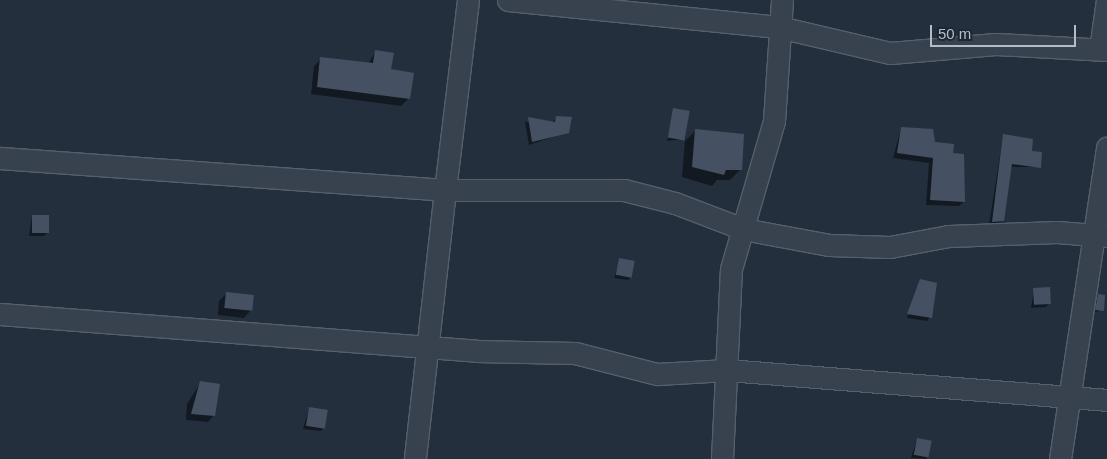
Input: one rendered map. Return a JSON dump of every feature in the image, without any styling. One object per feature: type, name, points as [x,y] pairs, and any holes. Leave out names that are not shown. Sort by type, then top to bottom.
[{"type":"street","points":[[415,459],[468,0]]},
{"type":"street","points":[[508,0],[779,27],[890,52],[996,44],[1103,49],[1107,0]]},
{"type":"street","points":[[722,459],[731,269],[774,121],[782,0]]},
{"type":"street","points":[[1060,459],[1067,397],[1099,235],[1107,148]]},
{"type":"street","points":[[0,158],[445,190],[624,190],[675,203],[743,229],[829,245],[890,247],[949,236],[1099,235]]},
{"type":"street","points":[[0,314],[427,347],[575,353],[657,374],[726,370],[1107,400]]},
{"type":"building","points":[[375,50],[394,53],[391,69],[414,73],[410,99],[317,87],[320,57],[373,63]]},
{"type":"building","points":[[673,108],[690,111],[685,140],[668,138]]},
{"type":"building","points":[[556,116],[572,117],[569,133],[532,142],[528,117],[555,122]]},
{"type":"building","points":[[901,127],[933,129],[935,142],[954,144],[953,153],[964,154],[965,202],[930,200],[933,158],[897,153]]},
{"type":"building","points":[[695,129],[744,134],[742,170],[726,170],[724,175],[692,167]]},
{"type":"building","points":[[1003,134],[1033,139],[1032,151],[1042,152],[1041,168],[1012,164],[1004,221],[992,222]]},
{"type":"building","points":[[32,215],[49,215],[49,233],[32,233]]},
{"type":"building","points":[[619,258],[635,261],[631,278],[616,275]]},
{"type":"building","points":[[920,279],[937,283],[932,318],[907,314]]},
{"type":"building","points":[[1050,287],[1051,304],[1034,305],[1033,288]]},
{"type":"building","points":[[226,292],[254,295],[252,311],[224,308]]},
{"type":"building","points":[[1098,294],[1105,295],[1104,311],[1095,310]]},
{"type":"building","points":[[200,381],[220,384],[215,416],[191,414]]},
{"type":"building","points":[[309,407],[328,410],[325,429],[306,426]]},
{"type":"building","points":[[917,438],[932,441],[928,458],[914,455]]}]
